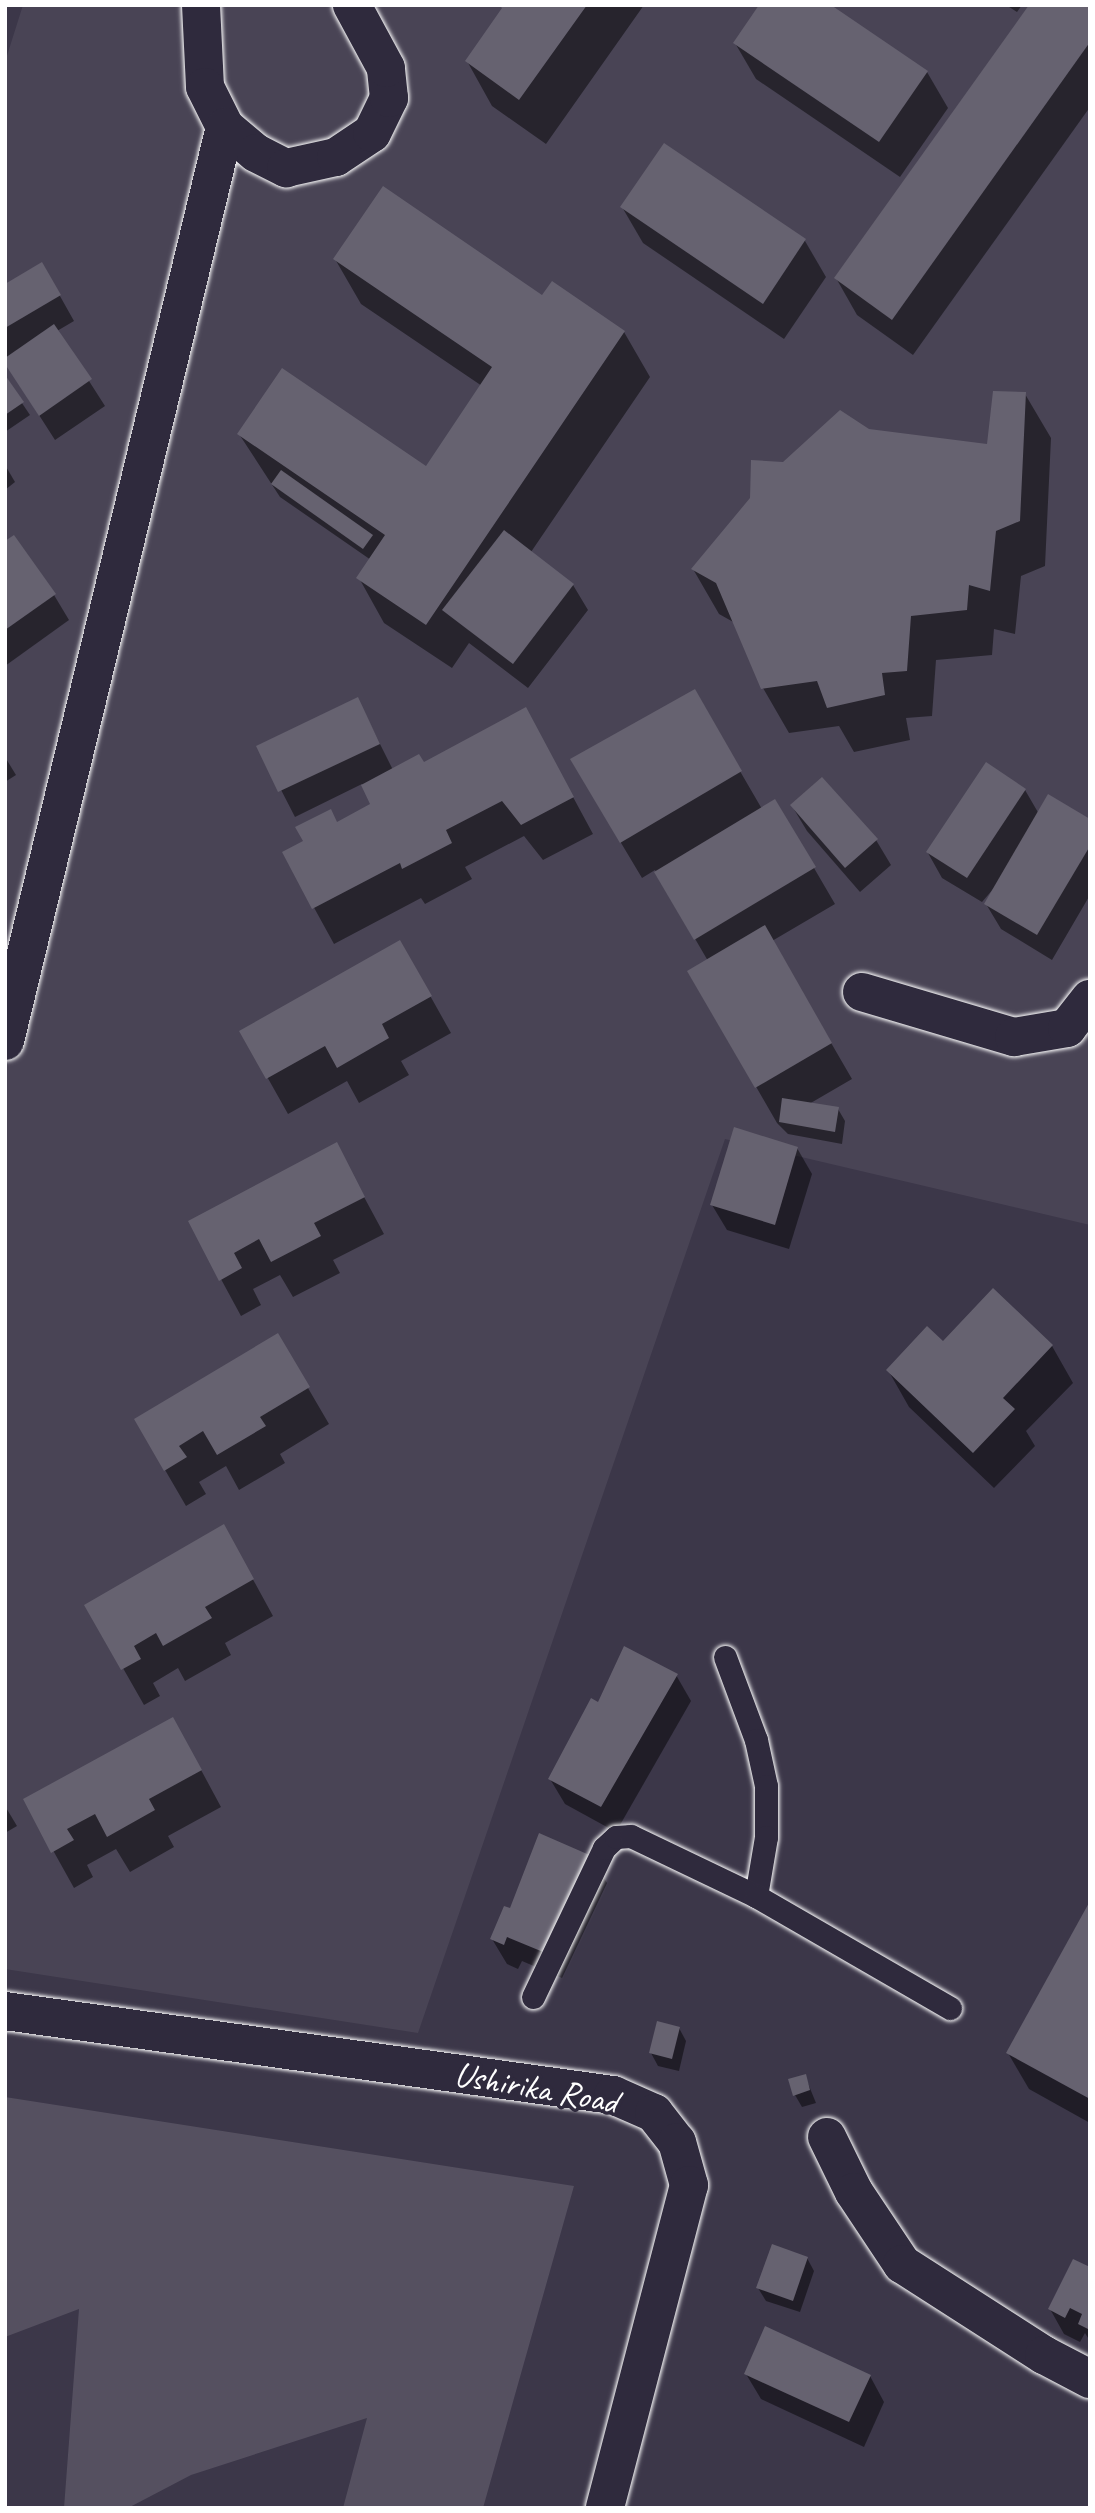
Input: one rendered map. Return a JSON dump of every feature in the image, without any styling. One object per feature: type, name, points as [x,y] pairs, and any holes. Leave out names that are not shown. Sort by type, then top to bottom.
[{"type":"street","points":[[201,5],[205,87],[225,127],[256,153],[286,168],[336,158],[372,133],[389,98],[386,68],[352,5]]},
{"type":"street","points":[[5,1041],[225,127]]},
{"type":"street","points":[[862,992],[1014,1037],[1067,1028],[1090,999]]},
{"type":"street","name":"Ushirika Road","points":[[5,2011],[613,2095],[654,2113],[677,2142],[689,2185],[604,2508]]},
{"type":"street","points":[[827,2137],[854,2192],[902,2264],[1044,2356],[1090,2379]]},
{"type":"lane","points":[[725,1657],[756,1740],[765,1786],[765,1837],[755,1896]]},
{"type":"lane","points":[[533,1997],[604,1848],[616,1837],[647,1841],[755,1896],[950,2008]]},
{"type":"shaded area","points":[[23,5],[1090,5],[1090,1225],[725,1139],[418,2033],[5,1969],[5,62]]},
{"type":"shaded area","points":[[5,2097],[574,2186],[483,2508],[343,2508],[367,2418],[191,2475],[128,2508],[64,2508],[79,2309],[5,2337]]},
{"type":"building","points":[[499,5],[587,5],[519,100],[465,61],[502,8]]},
{"type":"building","points":[[759,5],[831,5],[928,71],[879,142],[733,43]]},
{"type":"building","points":[[1029,5],[1090,5],[1090,42],[892,320],[834,278]]},
{"type":"building","points":[[664,143],[806,239],[763,304],[620,207]]},
{"type":"building","points":[[383,186],[542,295],[552,281],[625,331],[426,625],[356,578],[385,535],[237,434],[282,368],[426,466],[492,367],[333,259]]},
{"type":"building","points":[[42,262],[61,295],[5,328],[5,284]]},
{"type":"building","points":[[54,324],[92,379],[39,416],[5,364],[5,358]]},
{"type":"building","points":[[5,375],[24,402],[5,415]]},
{"type":"building","points":[[993,391],[1026,392],[1020,521],[996,531],[990,591],[969,585],[967,610],[911,616],[907,671],[882,673],[885,695],[827,708],[817,681],[761,689],[716,583],[691,569],[750,498],[751,460],[783,462],[840,410],[869,429],[987,444]]},
{"type":"building","points":[[281,470],[373,535],[363,549],[271,484]]},
{"type":"building","points":[[504,530],[574,584],[513,664],[442,610]]},
{"type":"building","points":[[14,535],[56,594],[5,630],[5,541]]},
{"type":"building","points":[[695,689],[742,771],[620,843],[570,759]]},
{"type":"building","points":[[358,697],[380,744],[278,792],[256,746]]},
{"type":"building","points":[[526,707],[574,797],[521,825],[502,801],[446,830],[452,843],[402,869],[400,863],[312,909],[282,852],[303,841],[295,827],[331,809],[337,822],[370,804],[361,785],[419,754],[424,762]]},
{"type":"building","points":[[986,762],[1026,789],[967,878],[926,852]]},
{"type":"building","points":[[822,777],[878,839],[845,868],[790,805]]},
{"type":"building","points":[[1048,794],[1090,819],[1090,846],[1037,935],[984,904]]},
{"type":"building","points":[[775,799],[816,867],[694,940],[654,872]]},
{"type":"building","points":[[765,925],[832,1043],[755,1088],[687,971]]},
{"type":"building","points":[[400,940],[432,996],[382,1024],[389,1038],[337,1068],[325,1046],[266,1079],[239,1031]]},
{"type":"building","points":[[782,1098],[839,1107],[835,1132],[779,1122]]},
{"type":"building","points":[[734,1127],[798,1147],[775,1225],[710,1205]]},
{"type":"building","points":[[337,1142],[365,1197],[314,1223],[321,1236],[271,1262],[259,1239],[234,1253],[242,1268],[219,1281],[188,1221]]},
{"type":"building","points":[[993,1288],[1053,1345],[1003,1398],[1015,1409],[973,1453],[886,1370],[927,1326],[943,1341]]},
{"type":"building","points":[[278,1333],[310,1387],[260,1417],[266,1426],[217,1455],[203,1431],[179,1446],[187,1457],[164,1471],[134,1419]]},
{"type":"building","points":[[224,1524],[254,1579],[205,1607],[212,1618],[163,1646],[156,1633],[134,1646],[141,1659],[121,1670],[84,1605]]},
{"type":"building","points":[[624,1646],[678,1674],[601,1807],[548,1779],[591,1698],[598,1702]]},
{"type":"building","points":[[173,1717],[202,1770],[149,1799],[155,1810],[107,1837],[95,1814],[67,1829],[74,1840],[51,1853],[23,1799]]},
{"type":"building","points":[[539,1833],[594,1857],[548,1954],[507,1937],[504,1945],[490,1939],[504,1906],[510,1908]]},
{"type":"building","points":[[1090,1901],[1090,2099],[1006,2053]]},
{"type":"building","points":[[657,2021],[680,2027],[672,2059],[649,2053]]},
{"type":"building","points":[[806,2074],[810,2090],[793,2096],[788,2079]]},
{"type":"building","points":[[772,2244],[808,2257],[793,2301],[756,2288]]},
{"type":"building","points":[[1073,2259],[1090,2267],[1090,2330],[1078,2324],[1082,2314],[1070,2308],[1065,2318],[1048,2309]]},
{"type":"building","points":[[765,2326],[871,2375],[849,2422],[744,2374]]}]
